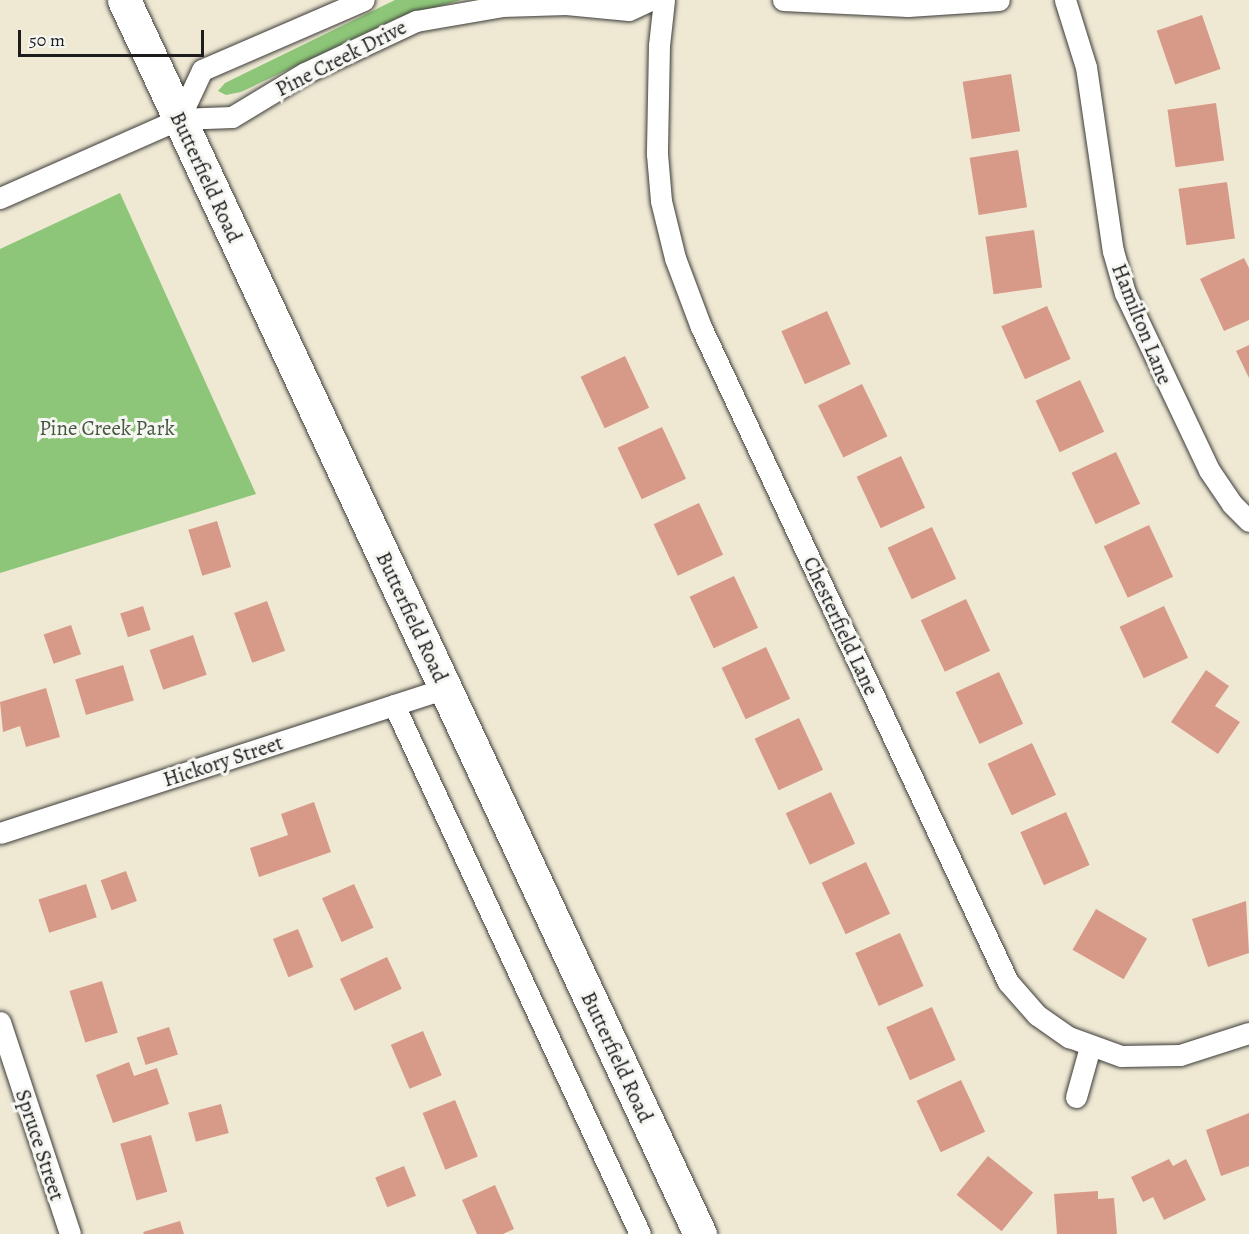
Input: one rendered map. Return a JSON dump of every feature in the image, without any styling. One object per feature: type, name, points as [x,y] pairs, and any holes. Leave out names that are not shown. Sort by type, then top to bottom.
[{"type":"main road","name":"Butterfield Road","points":[[124,0],[700,1234]]},
{"type":"street","name":"Pine Creek Drive","points":[[179,119],[202,70],[364,0]]},
{"type":"street","name":"Pine Creek Drive","points":[[0,198],[179,119],[232,117],[374,39],[444,14],[513,6],[629,10],[650,0]]},
{"type":"street","name":"Chesterfield Lane","points":[[664,0],[656,101],[661,201],[675,258],[701,327],[1008,982],[1037,1015],[1090,1047],[1121,1056],[1150,1058],[1180,1055],[1249,1033]]},
{"type":"street","points":[[783,0],[908,6],[999,0]]},
{"type":"street","name":"Hamilton Lane","points":[[1065,0],[1086,67],[1113,251],[1125,292],[1209,470],[1232,504],[1249,521]]},
{"type":"street","name":"Hickory Street","points":[[0,833],[446,688]]},
{"type":"street","points":[[394,705],[640,1234]]},
{"type":"street","name":"Spruce Street","points":[[0,1022],[70,1234]]},
{"type":"street","points":[[1076,1097],[1090,1047]]},
{"type":"green space","points":[[395,0],[461,0],[397,18],[241,92],[226,95],[218,91],[225,83]]},
{"type":"green space","name":"Pine Creek Park","points":[[120,193],[256,494],[0,573],[0,249]]},
{"type":"building","points":[[1202,15],[1221,69],[1175,85],[1157,31]]},
{"type":"building","points":[[1011,74],[1020,131],[972,139],[963,82]]},
{"type":"building","points":[[1216,103],[1224,160],[1176,167],[1167,110]]},
{"type":"building","points":[[1018,150],[1027,207],[979,215],[970,158]]},
{"type":"building","points":[[1227,182],[1235,238],[1186,245],[1178,189]]},
{"type":"building","points":[[1034,230],[1042,287],[994,294],[985,237]]},
{"type":"building","points":[[1244,258],[1249,268],[1249,320],[1224,331],[1200,279]]},
{"type":"building","points":[[1047,306],[1071,359],[1025,379],[1001,326]]},
{"type":"building","points":[[827,311],[851,364],[805,384],[781,331]]},
{"type":"building","points":[[1249,345],[1249,378],[1236,351]]},
{"type":"building","points":[[625,356],[649,408],[605,428],[581,377]]},
{"type":"building","points":[[1080,380],[1104,432],[1060,452],[1036,401]]},
{"type":"building","points":[[862,384],[887,436],[843,458],[818,405]]},
{"type":"building","points":[[662,427],[686,479],[642,499],[618,448]]},
{"type":"building","points":[[1116,452],[1140,504],[1096,524],[1072,473]]},
{"type":"building","points":[[901,456],[925,508],[881,528],[857,477]]},
{"type":"building","points":[[699,503],[723,555],[678,576],[654,524]]},
{"type":"building","points":[[217,521],[231,567],[202,576],[188,530]]},
{"type":"building","points":[[1149,525],[1173,577],[1128,598],[1104,546]]},
{"type":"building","points":[[932,527],[956,579],[912,599],[888,548]]},
{"type":"building","points":[[734,576],[758,628],[714,648],[690,597]]},
{"type":"building","points":[[966,599],[990,651],[945,672],[921,620]]},
{"type":"building","points":[[267,601],[285,651],[252,663],[234,613]]},
{"type":"building","points":[[143,606],[151,630],[128,637],[120,613]]},
{"type":"building","points":[[1164,606],[1188,658],[1144,678],[1120,627]]},
{"type":"building","points":[[71,625],[81,654],[54,664],[44,634]]},
{"type":"building","points":[[193,635],[207,675],[163,690],[150,650]]},
{"type":"building","points":[[766,647],[790,699],[746,719],[722,668]]},
{"type":"building","points":[[123,665],[134,700],[86,715],[75,680]]},
{"type":"building","points":[[1206,670],[1229,686],[1215,706],[1240,722],[1218,754],[1171,722]]},
{"type":"building","points":[[999,672],[1023,724],[980,744],[955,692]]},
{"type":"building","points":[[46,688],[60,737],[26,747],[20,726],[3,732],[0,702]]},
{"type":"building","points":[[799,718],[823,770],[779,790],[755,739]]},
{"type":"building","points":[[1032,743],[1056,795],[1012,815],[988,764]]},
{"type":"building","points":[[831,792],[855,844],[810,865],[786,813]]},
{"type":"building","points":[[314,802],[331,852],[259,877],[250,848],[288,835],[281,814]]},
{"type":"building","points":[[1066,812],[1090,865],[1044,885],[1020,832]]},
{"type":"building","points":[[866,862],[890,914],[846,934],[822,883]]},
{"type":"building","points":[[126,871],[137,901],[112,910],[101,880]]},
{"type":"building","points":[[86,884],[97,917],[49,933],[38,899]]},
{"type":"building","points":[[354,884],[374,928],[342,942],[322,898]]},
{"type":"building","points":[[1246,901],[1249,953],[1208,967],[1192,919]]},
{"type":"building","points":[[1096,909],[1147,938],[1124,979],[1072,950]]},
{"type":"building","points":[[298,929],[313,967],[288,977],[273,939]]},
{"type":"building","points":[[900,933],[924,986],[879,1006],[855,953]]},
{"type":"building","points":[[387,957],[402,989],[355,1011],[340,979]]},
{"type":"building","points":[[102,981],[118,1033],[85,1043],[69,991]]},
{"type":"building","points":[[932,1007],[956,1060],[910,1080],[886,1027]]},
{"type":"building","points":[[169,1027],[178,1055],[146,1065],[137,1038]]},
{"type":"building","points":[[423,1031],[442,1075],[410,1089],[391,1045]]},
{"type":"building","points":[[129,1062],[134,1076],[157,1068],[169,1104],[113,1123],[96,1075]]},
{"type":"building","points":[[961,1080],[985,1132],[941,1152],[917,1101]]},
{"type":"building","points":[[455,1100],[478,1157],[445,1170],[423,1113]]},
{"type":"building","points":[[221,1104],[229,1133],[196,1142],[188,1113]]},
{"type":"building","points":[[1249,1113],[1249,1166],[1221,1176],[1206,1130]]},
{"type":"building","points":[[151,1135],[167,1192],[137,1201],[120,1144]]},
{"type":"building","points":[[988,1156],[1033,1193],[1002,1231],[957,1195]]},
{"type":"building","points":[[1169,1159],[1173,1166],[1186,1159],[1206,1200],[1164,1220],[1153,1197],[1143,1202],[1131,1177]]},
{"type":"building","points":[[404,1166],[416,1196],[387,1207],[375,1178]]},
{"type":"building","points":[[495,1185],[514,1229],[503,1234],[477,1234],[462,1200]]},
{"type":"building","points":[[1098,1191],[1098,1199],[1114,1198],[1117,1234],[1057,1234],[1054,1194]]},
{"type":"building","points":[[180,1221],[184,1234],[144,1234],[143,1232]]}]
